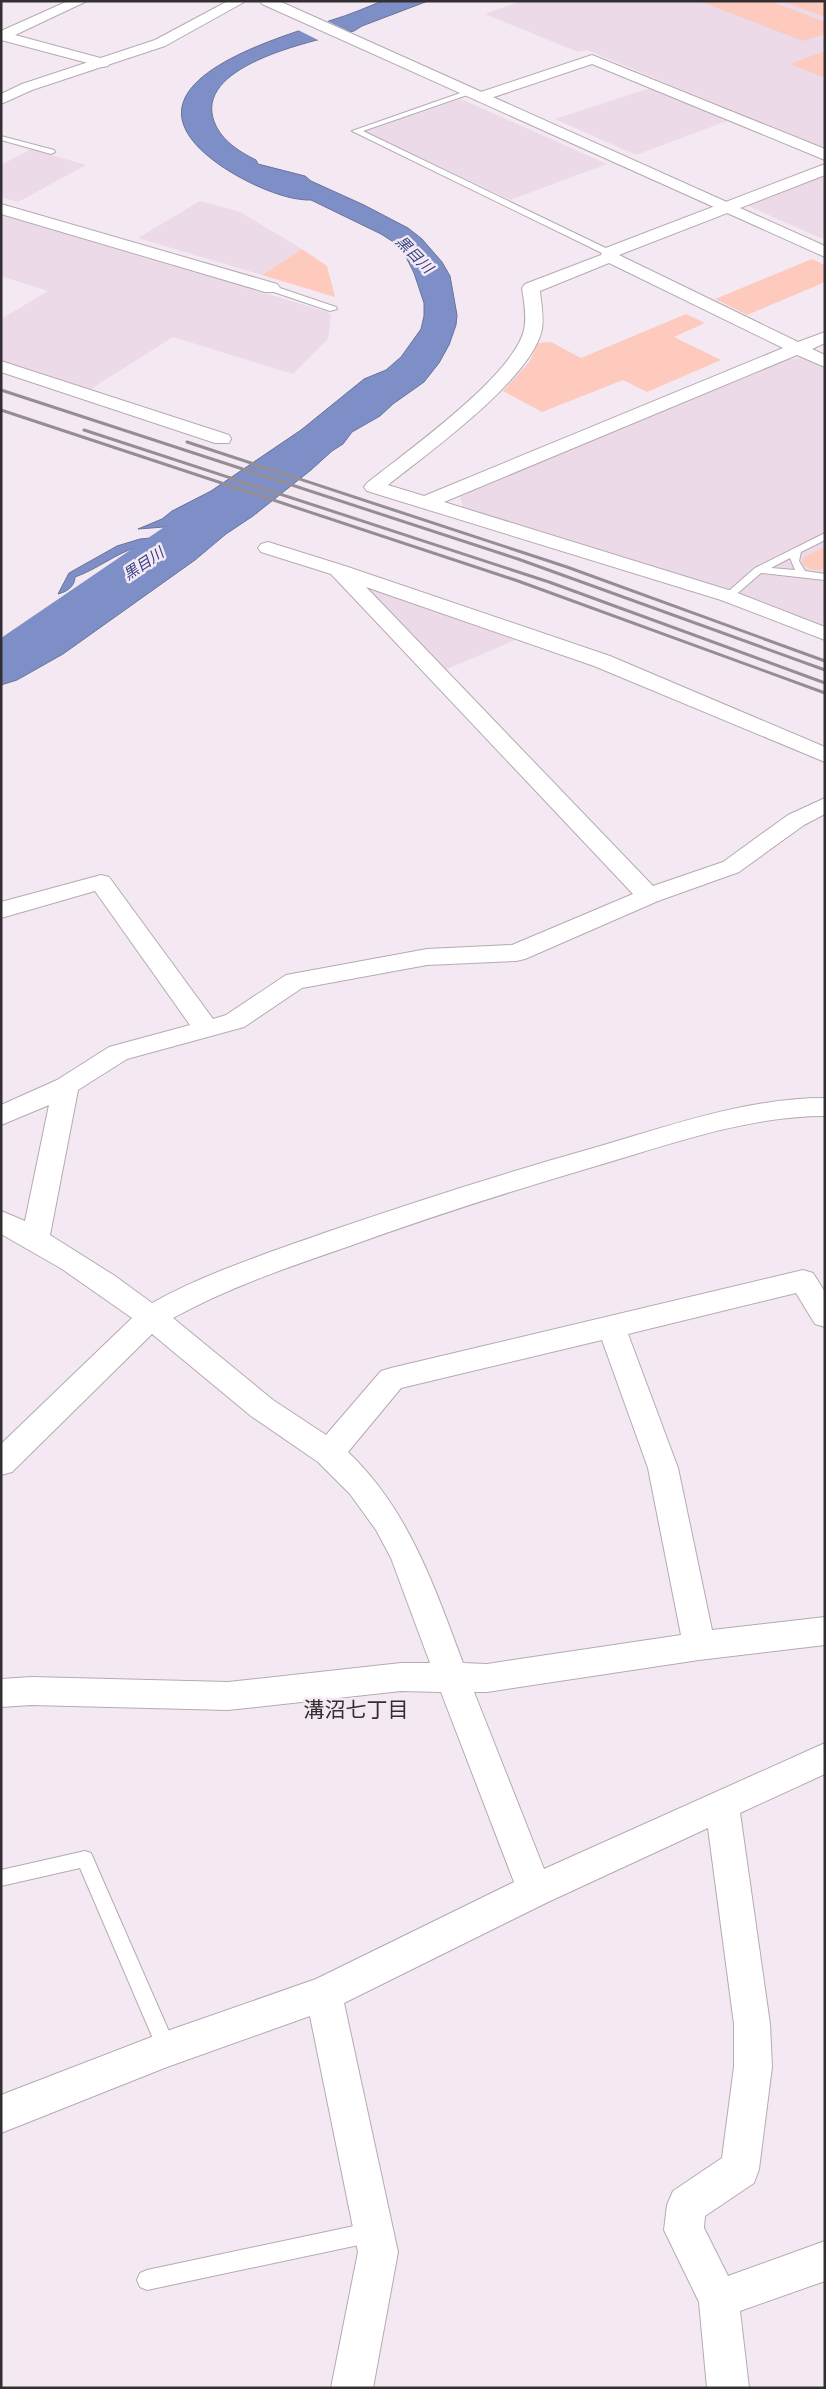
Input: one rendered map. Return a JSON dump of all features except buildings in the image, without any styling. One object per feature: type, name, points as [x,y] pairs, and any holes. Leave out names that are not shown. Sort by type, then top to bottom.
[{"type":"street","points":[[1,36],[80,1]]},
{"type":"street","points":[[1,100],[27,87],[173,38],[239,1]]},
{"type":"street","points":[[267,1],[825,252]]},
{"type":"street","points":[[1,36],[103,63]]},
{"type":"street","points":[[475,95],[592,59],[825,156]]},
{"type":"street","points":[[825,169],[531,288],[533,331],[521,358],[489,392],[374,487],[728,596],[825,634]]},
{"type":"street","points":[[1,209],[271,288]]},
{"type":"street","points":[[610,255],[797,350],[825,362]]},
{"type":"street","points":[[425,503],[825,337]]},
{"type":"street","points":[[1,366],[222,439]]},
{"type":"street","points":[[268,548],[338,570],[602,662],[678,692],[825,755]]},
{"type":"street","points":[[338,570],[649,896]]},
{"type":"street","points":[[741,701],[825,736]]},
{"type":"street","points":[[1,1116],[66,1086],[118,1053],[236,1021],[295,982],[427,957],[516,953],[649,896],[731,867],[796,820],[825,805]]},
{"type":"street","points":[[1,910],[102,882],[207,1029]]},
{"type":"street","points":[[35,1238],[66,1086]]},
{"type":"street","points":[[1,1463],[152,1316],[174,1303],[268,1264],[574,1162],[765,1110],[806,1106],[825,1107]]},
{"type":"street","points":[[1,1221],[35,1238],[152,1316],[264,1410],[329,1454],[364,1490],[386,1519],[403,1550],[536,1890]]},
{"type":"street","points":[[329,1454],[391,1379],[803,1281],[825,1316]]},
{"type":"street","points":[[611,1326],[663,1468],[698,1646]]},
{"type":"street","points":[[1,1693],[31,1691],[228,1696],[401,1677],[487,1678],[698,1646],[825,1631]]},
{"type":"street","points":[[1,2114],[167,2049],[324,1994],[536,1890],[825,1758]]},
{"type":"street","points":[[722,1806],[752,2024],[754,2067],[740,2169],[687,2205],[684,2230],[719,2299],[728,2388]]},
{"type":"street","points":[[324,1994],[378,2252],[352,2388]]},
{"type":"street","points":[[719,2299],[825,2261]]},
{"type":"lane","points":[[475,95],[356,131],[610,255]]},
{"type":"lane","points":[[1,138],[50,152]]},
{"type":"lane","points":[[271,288],[333,308]]},
{"type":"lane","points":[[728,596],[759,570],[825,536]]},
{"type":"lane","points":[[796,552],[794,561],[802,574]]},
{"type":"lane","points":[[759,570],[778,570],[825,578]]},
{"type":"lane","points":[[1,1878],[85,1859],[167,2049]]},
{"type":"lane","points":[[147,2280],[374,2232]]},
{"type":"shaded area","points":[[521,1],[825,1],[825,149],[587,50],[578,52],[485,14]]},
{"type":"shaded area","points":[[699,1],[770,1],[825,22],[825,34],[803,41]]},
{"type":"shaded area","points":[[781,1],[825,1],[825,17]]},
{"type":"shaded area","points":[[825,51],[825,78],[790,64]]},
{"type":"shaded area","points":[[653,87],[730,120],[636,155],[555,119]]},
{"type":"shaded area","points":[[461,99],[607,164],[510,200],[365,131]]},
{"type":"shaded area","points":[[31,149],[86,165],[18,202],[1,197],[1,165]]},
{"type":"shaded area","points":[[825,173],[825,240],[746,205]]},
{"type":"shaded area","points":[[200,201],[240,212],[302,249],[262,275],[138,238]]},
{"type":"shaded area","points":[[1,215],[328,312],[331,316],[328,339],[293,374],[173,337],[91,389],[1,360],[1,319],[48,291],[1,276]]},
{"type":"shaded area","points":[[302,249],[327,266],[335,297],[262,275]]},
{"type":"shaded area","points":[[812,259],[825,265],[825,282],[747,315],[715,299]]},
{"type":"shaded area","points":[[686,314],[705,323],[674,337],[721,360],[647,392],[623,380],[542,412],[503,391],[530,361],[538,343],[551,342],[581,358]]},
{"type":"shaded area","points":[[808,358],[825,366],[825,627],[463,509],[460,494],[785,359]]},
{"type":"shaded area","points":[[825,547],[825,569],[812,569],[802,563],[804,557]]},
{"type":"shaded area","points":[[375,588],[515,640],[445,670],[365,590]]},
{"type":"water","points":[[382,1],[428,1],[362,26],[354,31],[264,57],[224,82],[213,99],[213,118],[224,138],[243,153],[256,160],[258,164],[305,176],[311,181],[364,205],[408,228],[422,239],[442,262],[450,276],[457,315],[456,325],[449,345],[439,363],[424,382],[393,404],[380,416],[352,432],[343,444],[195,560],[63,654],[17,680],[1,685],[1,647],[40,621],[46,619],[71,622],[82,615],[91,605],[131,580],[174,544],[172,542],[148,551],[145,551],[140,546],[131,549],[75,577],[75,581],[70,588],[58,594],[69,573],[117,546],[140,539],[161,537],[175,532],[182,525],[199,519],[201,511],[194,512],[164,527],[138,529],[162,519],[172,511],[211,491],[301,430],[364,379],[386,370],[401,357],[421,329],[424,303],[414,273],[405,255],[395,243],[381,234],[311,200],[273,193],[234,174],[213,160],[187,133],[182,108],[192,87],[215,68],[244,52]]},
{"type":"pier","points":[[325,20],[354,34],[322,42],[296,29]]},
{"type":"waterway","name":"黒目川","points":[[1,660],[241,494]]},
{"type":"railway","points":[[1,390],[518,559],[825,670]]},
{"type":"railway","points":[[1,410],[518,581],[825,693]]},
{"type":"railway","points":[[84,430],[549,582],[825,683]]},
{"type":"railway","points":[[187,442],[567,567],[825,661]]},
{"type":"district","name":"溝沼七丁目","points":[[356,1708]]}]
